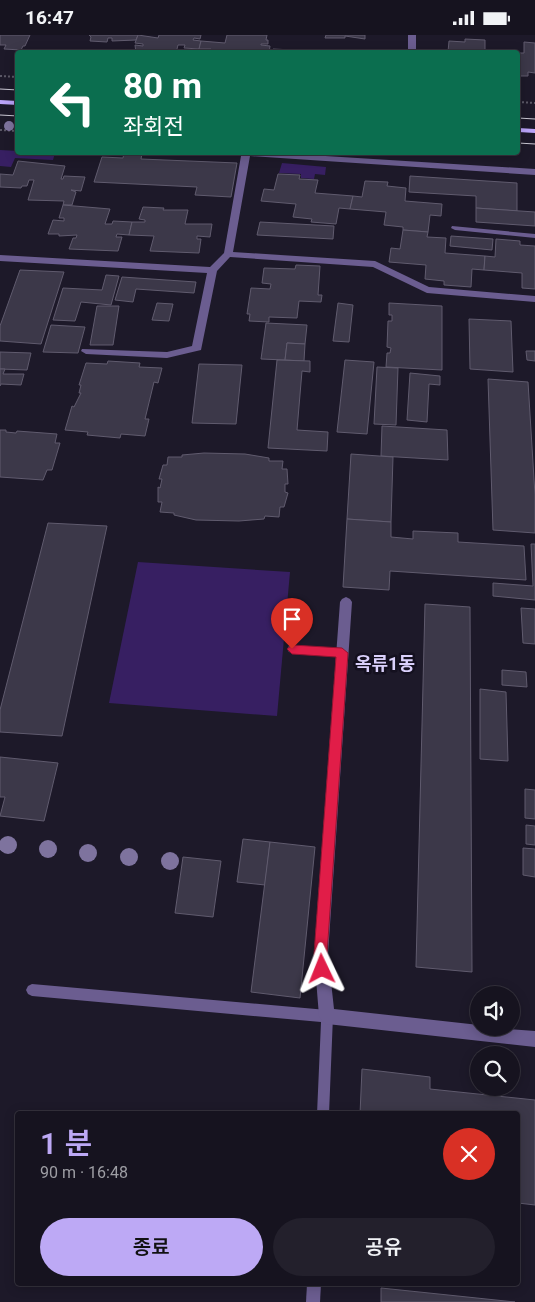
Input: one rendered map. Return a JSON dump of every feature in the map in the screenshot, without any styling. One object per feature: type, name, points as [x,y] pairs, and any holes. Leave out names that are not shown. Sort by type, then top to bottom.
[{"type":"main road","points":[[0,102],[15,103]]},
{"type":"main road","points":[[520,130],[535,131]]},
{"type":"street","points":[[412,35],[412,50]]},
{"type":"street","points":[[86,351],[167,355],[197,348],[212,270],[228,254],[246,155]]},
{"type":"street","points":[[288,155],[535,172]]},
{"type":"street","points":[[228,254],[375,264],[428,290],[535,299]]},
{"type":"street","points":[[0,258],[212,270]]},
{"type":"street","points":[[346,602],[320,954],[327,1016],[535,1039]]},
{"type":"lane","points":[[455,228],[535,235]]},
{"type":"lane","points":[[292,649],[342,653]]},
{"type":"lane","points":[[32,990],[327,1016],[322,1111]]},
{"type":"lane","points":[[313,1302],[314,1286]]},
{"type":"path","points":[[0,76],[15,77]]},
{"type":"path","points":[[520,102],[535,103]]},
{"type":"path","points":[[0,130],[15,131]]},
{"type":"shaded area","points":[[0,150],[15,151],[15,155],[54,155],[53,160],[15,158],[11,167],[0,166]]},
{"type":"shaded area","points":[[282,163],[326,167],[325,175],[315,174],[314,179],[301,178],[301,174],[279,173]]},
{"type":"shaded area","points":[[138,562],[290,572],[277,716],[109,703]]},
{"type":"building","points":[[0,35],[30,35],[21,50],[4,49],[6,45],[0,45]]},
{"type":"building","points":[[89,35],[138,35],[136,40],[112,41],[112,38],[108,38],[107,42],[90,41],[91,37]]},
{"type":"building","points":[[138,35],[158,38],[159,35],[201,35],[200,39],[194,38],[193,40],[201,41],[199,49],[184,48],[185,45],[178,45],[177,50],[136,50],[135,45],[143,46],[143,44],[135,43]]},
{"type":"building","points":[[227,35],[267,35],[266,40],[268,40],[268,44],[261,45],[270,46],[269,50],[199,49],[201,41],[225,43]]},
{"type":"building","points":[[326,35],[365,35],[365,39],[345,36],[345,38],[325,38]]},
{"type":"building","points":[[465,39],[485,40],[485,50],[448,50],[449,41],[465,42]]},
{"type":"building","points":[[524,42],[535,43],[535,73],[528,72],[528,76],[520,76],[520,53],[524,53]]},
{"type":"building","points":[[124,155],[142,155],[141,159],[237,163],[231,197],[195,195],[197,187],[94,182],[102,157],[123,158]]},
{"type":"building","points":[[18,161],[65,166],[61,179],[64,176],[85,177],[81,191],[71,190],[76,192],[72,205],[63,205],[64,201],[28,200],[34,180],[29,180],[27,186],[22,186],[21,188],[0,187],[0,174],[13,175]]},
{"type":"building","points":[[278,174],[300,175],[299,179],[318,180],[315,193],[353,196],[350,209],[339,208],[336,224],[311,222],[312,219],[293,217],[296,204],[261,201],[264,189],[274,190]]},
{"type":"building","points":[[410,176],[517,183],[517,211],[476,208],[476,196],[409,192]]},
{"type":"building","points":[[365,181],[388,182],[387,186],[406,188],[405,201],[442,204],[441,216],[430,215],[428,232],[403,230],[403,227],[384,225],[386,212],[350,209],[353,196],[362,197]]},
{"type":"building","points":[[63,205],[110,209],[105,224],[112,224],[113,221],[132,222],[129,235],[117,234],[116,237],[122,237],[118,251],[69,249],[73,238],[76,238],[77,235],[59,236],[59,234],[48,234],[53,220],[64,221],[64,218],[59,218]]},
{"type":"building","points":[[143,207],[164,208],[163,210],[188,210],[185,224],[212,224],[210,237],[197,236],[197,239],[201,239],[199,253],[150,251],[154,236],[129,235],[132,222],[145,222],[145,220],[139,219]]},
{"type":"building","points":[[476,208],[535,212],[535,226],[476,222]]},
{"type":"building","points":[[260,222],[334,226],[333,239],[257,235]]},
{"type":"building","points":[[403,230],[428,232],[427,237],[446,238],[445,253],[485,256],[484,270],[472,269],[471,287],[444,285],[444,281],[425,279],[426,265],[389,262],[391,248],[400,249]]},
{"type":"building","points":[[451,236],[493,239],[492,250],[450,246]]},
{"type":"building","points":[[496,239],[520,241],[520,245],[535,246],[535,289],[522,288],[522,273],[484,270],[485,256],[495,257]]},
{"type":"building","points":[[296,265],[320,266],[318,295],[322,295],[321,302],[299,301],[297,318],[269,317],[269,322],[249,321],[250,314],[247,314],[251,288],[270,289],[271,284],[262,283],[264,268],[295,269]]},
{"type":"building","points":[[20,270],[64,272],[41,344],[0,341],[0,326]]},
{"type":"building","points":[[106,275],[119,276],[111,305],[81,302],[75,321],[53,320],[63,288],[102,290]]},
{"type":"building","points":[[122,277],[196,282],[194,293],[136,289],[133,302],[115,300]]},
{"type":"building","points":[[157,303],[173,304],[169,321],[152,320]]},
{"type":"building","points":[[338,303],[353,305],[349,342],[333,341]]},
{"type":"building","points":[[389,303],[442,306],[442,370],[386,367],[387,353],[390,353],[391,348],[387,347],[388,321],[392,321],[392,315],[389,315]]},
{"type":"building","points":[[97,306],[119,306],[113,345],[90,345]]},
{"type":"building","points":[[469,319],[511,321],[513,372],[470,369]]},
{"type":"building","points":[[266,323],[307,325],[305,344],[287,343],[285,360],[261,359]]},
{"type":"building","points":[[51,325],[85,327],[78,353],[43,352]]},
{"type":"building","points":[[287,343],[305,344],[304,361],[285,360]]},
{"type":"building","points":[[526,351],[535,351],[535,361],[527,360]]},
{"type":"building","points":[[0,352],[31,353],[27,370],[0,369]]},
{"type":"building","points":[[277,360],[310,361],[310,372],[302,371],[297,430],[328,432],[327,451],[268,448]]},
{"type":"building","points":[[345,360],[374,362],[367,434],[337,432]]},
{"type":"building","points":[[108,361],[140,363],[139,367],[162,368],[158,383],[154,382],[145,419],[149,419],[145,436],[121,434],[120,438],[87,435],[88,432],[65,430],[72,406],[74,407],[81,393],[79,393],[81,385],[79,385],[86,363],[107,364]]},
{"type":"building","points":[[199,364],[242,365],[236,424],[192,423]]},
{"type":"building","points":[[377,367],[398,368],[396,425],[374,424]]},
{"type":"building","points":[[0,369],[5,369],[3,374],[24,374],[21,385],[1,384],[0,386]]},
{"type":"building","points":[[410,373],[440,376],[440,385],[429,384],[427,422],[407,420]]},
{"type":"building","points":[[488,379],[528,382],[535,495],[535,533],[493,530]]},
{"type":"building","points":[[382,426],[447,430],[448,460],[381,456]]},
{"type":"building","points":[[0,430],[16,433],[17,431],[57,434],[55,443],[60,443],[52,470],[47,470],[43,480],[0,477]]},
{"type":"building","points":[[204,453],[245,454],[269,458],[269,461],[283,461],[282,469],[287,469],[288,484],[285,484],[285,492],[288,493],[284,507],[280,507],[279,517],[265,516],[264,519],[239,521],[196,520],[174,515],[174,513],[160,512],[162,502],[158,502],[158,487],[160,488],[162,479],[159,479],[163,465],[167,465],[168,457],[182,457],[182,455]]},
{"type":"building","points":[[351,454],[393,457],[391,522],[347,519]]},
{"type":"building","points":[[347,519],[391,522],[391,537],[413,539],[413,531],[458,533],[458,542],[524,546],[526,580],[390,571],[389,590],[343,587]]},
{"type":"building","points":[[48,523],[107,526],[62,736],[0,732],[0,710]]},
{"type":"building","points":[[531,544],[535,544],[535,600],[493,596],[493,583],[533,586]]},
{"type":"building","points":[[425,604],[470,607],[472,972],[416,967]]},
{"type":"building","points":[[521,608],[535,609],[535,644],[523,643]]},
{"type":"building","points":[[502,670],[526,672],[527,687],[502,685]]},
{"type":"building","points":[[480,689],[506,692],[508,761],[480,759]]},
{"type":"building","points":[[0,757],[58,763],[44,821],[0,816],[5,797],[0,797]]},
{"type":"building","points":[[525,789],[535,790],[535,819],[525,818]]},
{"type":"building","points":[[526,825],[535,826],[535,845],[526,844]]},
{"type":"building","points":[[243,839],[270,842],[265,885],[237,882]]},
{"type":"building","points":[[270,842],[315,847],[300,998],[251,992]]},
{"type":"building","points":[[523,848],[535,849],[535,877],[523,875]]},
{"type":"building","points":[[183,857],[221,861],[213,917],[175,913]]},
{"type":"building","points":[[362,1069],[430,1077],[430,1089],[470,1093],[470,1096],[497,1096],[535,1100],[535,1205],[520,1203],[520,1111],[360,1111]]},
{"type":"building","points":[[381,1288],[515,1302],[381,1302]]},
{"type":"tram line","points":[[0,89],[15,90]]},
{"type":"tram line","points":[[0,115],[15,116]]},
{"type":"tram line","points":[[520,118],[535,119]]},
{"type":"tram line","points":[[520,143],[535,144]]},
{"type":"district","name":"옥류1동","points":[[385,663]]},
{"type":"route","points":[[292,649],[342,653],[320,954],[322,969]]}]
